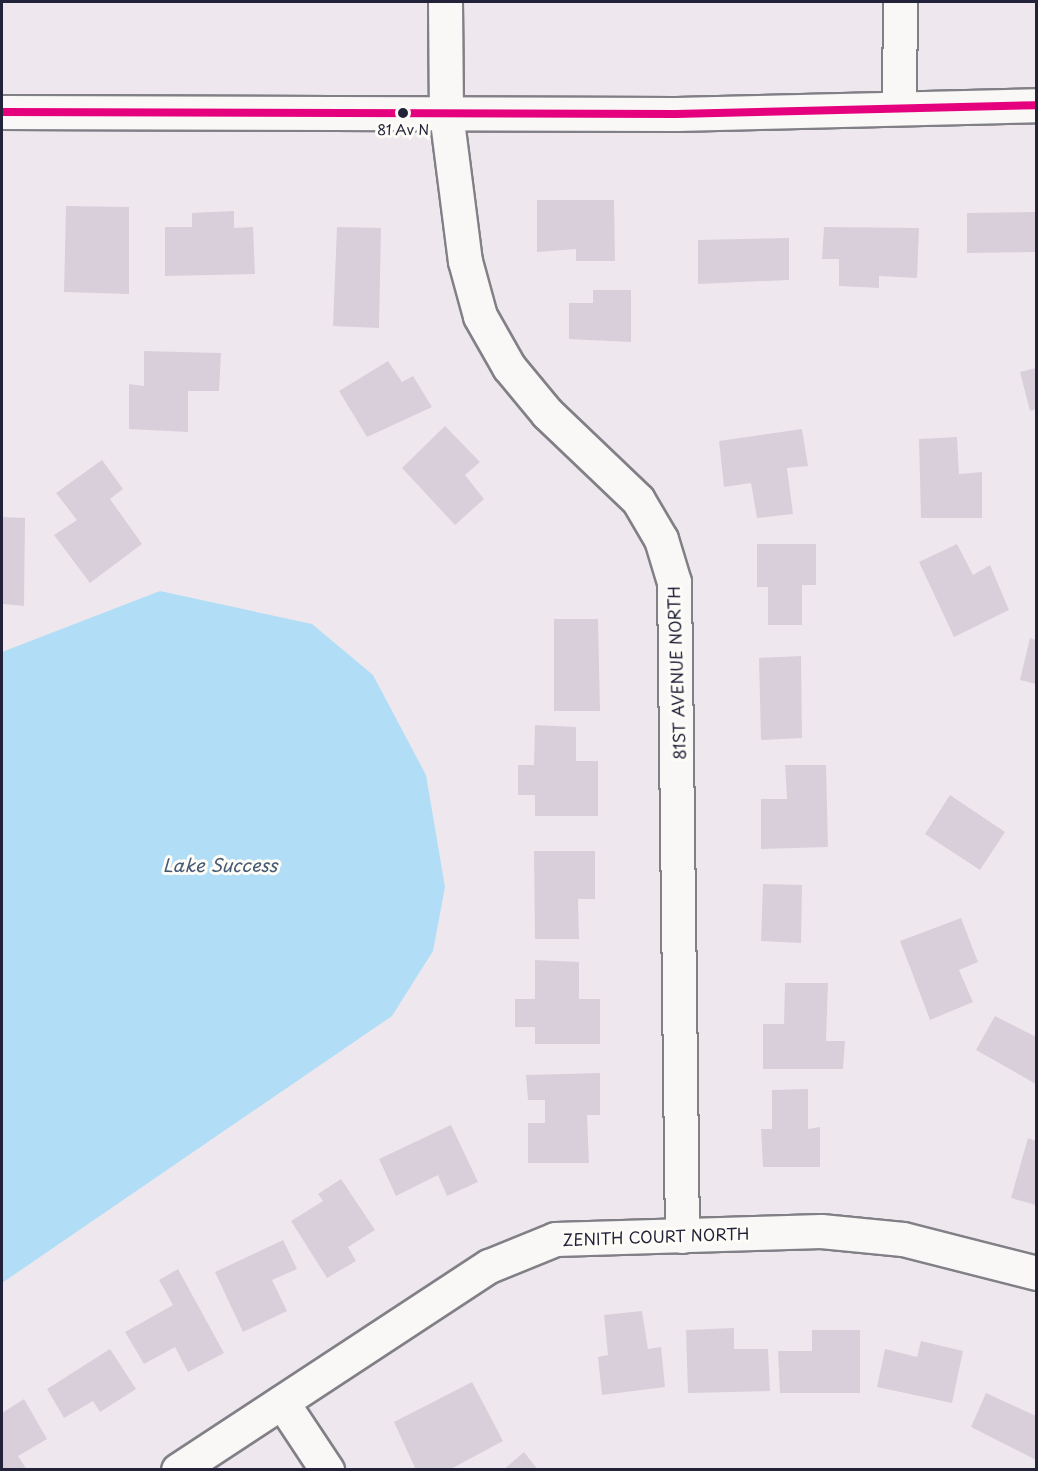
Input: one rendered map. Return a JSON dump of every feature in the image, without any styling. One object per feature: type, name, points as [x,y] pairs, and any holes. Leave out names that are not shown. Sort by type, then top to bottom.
[{"type":"street","name":"81ST AVENUE NORTH","points":[[445,2],[446,113],[465,261],[480,315],[509,367],[547,413],[638,501],[661,539],[674,582],[682,1236]]},
{"type":"street","points":[[899,108],[900,2]]},
{"type":"street","points":[[2,112],[446,113],[1036,105]]},
{"type":"street","name":"ZENITH COURT NORTH","points":[[178,1470],[520,1250],[555,1239],[820,1231],[903,1239],[1036,1273]]},
{"type":"street","points":[[282,1402],[327,1470]]},
{"type":"water","name":"Lake Success","points":[[160,591],[312,624],[373,675],[426,775],[445,887],[433,951],[392,1016],[2,1283],[2,652]]},
{"type":"building","points":[[537,200],[614,200],[615,261],[576,261],[576,249],[537,252]]},
{"type":"building","points":[[66,206],[129,207],[129,294],[64,292]]},
{"type":"building","points":[[234,211],[234,228],[253,227],[255,274],[165,276],[165,227],[192,227],[192,213]]},
{"type":"building","points":[[1036,212],[1036,252],[967,253],[967,213]]},
{"type":"building","points":[[337,227],[381,228],[379,328],[333,326]]},
{"type":"building","points":[[824,227],[919,228],[917,278],[879,276],[879,288],[839,286],[839,259],[822,259]]},
{"type":"building","points":[[789,238],[789,280],[698,284],[698,240]]},
{"type":"building","points":[[593,290],[631,290],[631,342],[569,339],[569,303],[593,303]]},
{"type":"building","points":[[144,351],[221,353],[219,391],[188,391],[188,432],[129,429],[129,384],[144,386]]},
{"type":"building","points":[[388,361],[402,382],[413,376],[432,407],[367,437],[339,391]]},
{"type":"building","points":[[1036,368],[1036,409],[1030,411],[1020,372]]},
{"type":"building","points":[[445,426],[480,462],[465,475],[484,499],[455,525],[402,468]]},
{"type":"building","points":[[802,429],[808,466],[787,468],[793,514],[757,518],[751,483],[724,487],[719,441]]},
{"type":"building","points":[[957,437],[959,474],[982,472],[982,518],[921,518],[919,439]]},
{"type":"building","points":[[102,460],[123,489],[110,499],[142,544],[90,583],[54,535],[77,520],[56,493]]},
{"type":"building","points":[[2,517],[25,518],[24,606],[3,604]]},
{"type":"building","points":[[757,544],[816,544],[816,585],[802,585],[802,625],[768,625],[768,587],[757,587]]},
{"type":"building","points":[[957,544],[973,575],[990,565],[1009,610],[954,637],[919,562]]},
{"type":"building","points":[[554,619],[598,619],[600,711],[554,711]]},
{"type":"building","points":[[1030,638],[1036,640],[1036,684],[1020,680]]},
{"type":"building","points":[[801,656],[802,738],[761,740],[759,658]]},
{"type":"building","points":[[535,725],[576,727],[576,761],[598,761],[598,816],[535,816],[535,795],[518,795],[518,765],[534,765]]},
{"type":"building","points":[[785,765],[826,765],[828,847],[761,849],[761,799],[787,799]]},
{"type":"building","points":[[950,795],[1005,832],[980,870],[925,834]]},
{"type":"building","points":[[534,851],[595,851],[595,899],[578,899],[579,939],[535,939]]},
{"type":"building","points":[[763,884],[802,885],[801,943],[761,941]]},
{"type":"building","points":[[961,918],[978,962],[959,970],[973,1002],[930,1020],[900,941]]},
{"type":"building","points":[[535,960],[579,962],[579,999],[600,999],[600,1044],[535,1044],[535,1027],[515,1027],[515,999],[535,999]]},
{"type":"building","points":[[785,983],[828,983],[826,1041],[845,1041],[843,1069],[763,1069],[763,1024],[784,1024]]},
{"type":"building","points":[[995,1016],[1036,1037],[1036,1084],[976,1050]]},
{"type":"building","points":[[600,1073],[600,1115],[587,1115],[589,1163],[528,1163],[528,1123],[545,1123],[545,1100],[528,1100],[526,1075]]},
{"type":"building","points":[[808,1089],[808,1129],[820,1127],[820,1167],[763,1167],[761,1129],[772,1129],[772,1090]]},
{"type":"building","points":[[451,1125],[478,1182],[447,1196],[438,1175],[396,1196],[379,1159]]},
{"type":"building","points":[[1028,1138],[1036,1141],[1036,1205],[1011,1198]]},
{"type":"building","points":[[341,1179],[375,1230],[348,1247],[356,1261],[327,1278],[291,1221],[323,1201],[318,1194]]},
{"type":"building","points":[[283,1240],[297,1269],[272,1280],[287,1311],[243,1332],[215,1272]]},
{"type":"building","points":[[178,1269],[224,1353],[188,1372],[175,1347],[144,1364],[125,1332],[173,1305],[159,1280]]},
{"type":"building","points":[[642,1311],[648,1349],[661,1347],[665,1387],[602,1395],[598,1357],[608,1355],[604,1315]]},
{"type":"building","points":[[734,1328],[734,1349],[768,1349],[770,1391],[688,1393],[686,1330]]},
{"type":"building","points":[[812,1330],[860,1330],[860,1393],[780,1393],[778,1351],[812,1351]]},
{"type":"building","points":[[921,1341],[963,1351],[952,1403],[877,1387],[885,1349],[917,1357]]},
{"type":"building","points":[[110,1349],[136,1389],[100,1412],[93,1401],[64,1418],[47,1389]]},
{"type":"building","points":[[472,1382],[503,1441],[449,1470],[416,1470],[394,1422]]},
{"type":"building","points":[[986,1393],[1036,1416],[1036,1460],[971,1427]]},
{"type":"building","points":[[24,1399],[47,1439],[18,1456],[27,1470],[2,1470],[2,1413]]},
{"type":"building","points":[[524,1452],[538,1470],[503,1470]]},
{"type":"transit line","points":[[2,112],[676,114],[1036,105]]},
{"type":"place","name":"81 Av N","points":[[403,113]]}]
